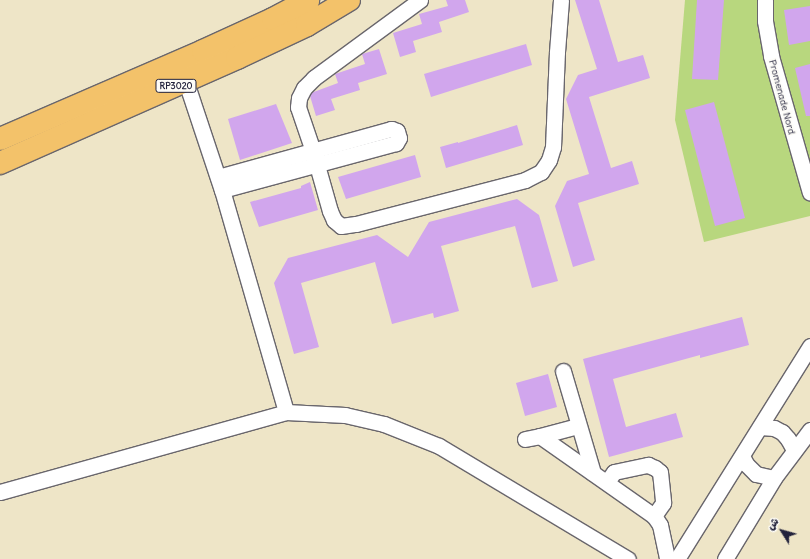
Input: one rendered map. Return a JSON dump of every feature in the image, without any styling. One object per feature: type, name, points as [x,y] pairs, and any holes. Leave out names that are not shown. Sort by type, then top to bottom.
[{"type":"highway","name":"RP3020","points":[[0,139],[203,51],[273,19],[308,0]]},
{"type":"highway","name":"RP3020","points":[[0,164],[186,82],[307,25],[349,0]]},
{"type":"street","points":[[420,0],[314,78],[304,88],[297,105],[334,220],[338,225],[344,226],[537,176],[545,167],[553,147],[561,0]]},
{"type":"street","name":"Promenade Nord","points":[[764,0],[769,50],[810,193]]},
{"type":"street","points":[[186,82],[220,184],[286,412]]},
{"type":"street","points":[[220,184],[314,158]]},
{"type":"street","points":[[677,559],[810,346]]},
{"type":"street","points":[[564,371],[578,426],[593,473]]},
{"type":"street","points":[[0,492],[286,412],[331,414],[358,417],[384,424],[422,438],[459,457],[628,559]]},
{"type":"street","points":[[525,439],[578,426]]},
{"type":"street","points":[[760,427],[774,428],[782,432],[794,450]]},
{"type":"street","points":[[725,559],[774,478],[810,430]]},
{"type":"street","points":[[540,436],[654,516],[660,525],[667,559]]},
{"type":"street","points":[[742,456],[746,464],[756,474],[774,478]]},
{"type":"street","points":[[607,482],[614,472],[648,465],[655,468],[660,472],[663,503],[654,516]]},
{"type":"green space","points":[[685,0],[810,0],[810,216],[704,242],[675,120]]},
{"type":"building","points":[[446,0],[465,0],[469,12],[439,22],[442,32],[413,41],[416,52],[400,57],[393,33],[422,24],[419,14],[448,6]]},
{"type":"building","points":[[575,0],[599,0],[618,62],[643,55],[650,78],[589,97],[611,168],[632,161],[639,184],[578,203],[595,260],[573,267],[555,206],[567,181],[589,174],[566,99],[578,75],[597,69]]},
{"type":"building","points":[[697,0],[724,0],[718,80],[692,79]]},
{"type":"building","points":[[810,6],[810,41],[789,45],[784,10]]},
{"type":"building","points":[[526,44],[532,65],[431,97],[424,74]]},
{"type":"building","points":[[379,49],[387,74],[358,83],[360,90],[331,99],[335,110],[316,116],[310,96],[311,93],[338,83],[335,74],[365,64],[362,54]]},
{"type":"building","points":[[810,64],[810,116],[806,116],[795,68]]},
{"type":"building","points":[[714,102],[745,218],[715,226],[685,110]]},
{"type":"building","points":[[276,104],[292,143],[240,160],[228,119]]},
{"type":"building","points":[[517,125],[523,145],[446,168],[440,147]]},
{"type":"building","points":[[415,155],[421,177],[346,199],[338,177]]},
{"type":"building","points":[[310,182],[318,210],[259,227],[250,202],[301,188],[301,186]]},
{"type":"building","points":[[517,199],[539,215],[558,281],[532,288],[515,226],[441,246],[459,311],[434,318],[433,313],[392,324],[375,262],[301,283],[319,347],[294,354],[274,283],[288,258],[377,235],[408,257],[429,222]]},
{"type":"building","points":[[742,317],[749,345],[700,358],[700,355],[613,379],[626,427],[676,413],[683,437],[609,457],[583,359]]},
{"type":"building","points":[[548,374],[557,407],[525,416],[516,383]]}]
